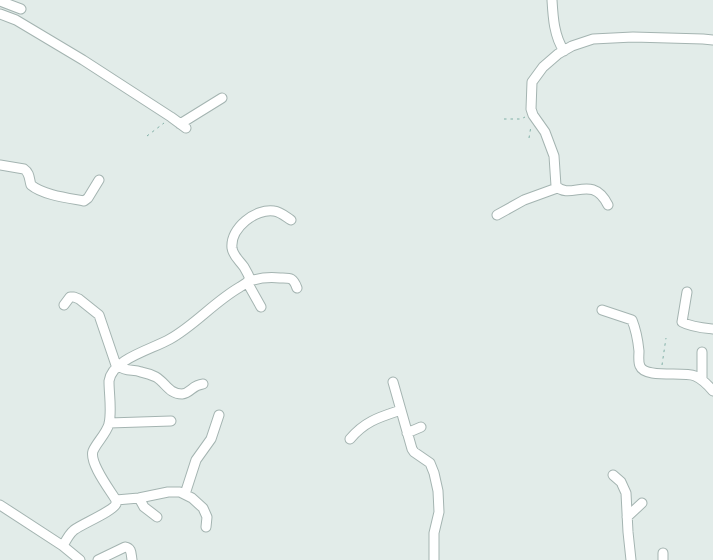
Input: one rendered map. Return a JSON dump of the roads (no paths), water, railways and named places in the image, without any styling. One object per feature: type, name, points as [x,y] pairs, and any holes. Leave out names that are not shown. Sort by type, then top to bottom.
[{"type":"street","points":[[552,0],[552,13],[557,38],[564,50]]},
{"type":"street","points":[[0,1],[21,9]]},
{"type":"street","points":[[0,14],[16,20],[83,60],[183,126],[222,98]]},
{"type":"street","points":[[608,205],[604,198],[593,189],[584,188],[564,191],[558,188],[555,183],[554,156],[545,132],[532,112],[532,86],[534,79],[558,54],[572,46],[593,39],[633,37],[713,40]]},
{"type":"street","points":[[0,165],[24,169],[29,175],[31,186],[36,189],[84,201],[88,198],[99,180]]},
{"type":"street","points":[[497,215],[524,200],[558,188]]},
{"type":"street","points":[[261,307],[244,267],[233,254],[234,238],[239,226],[261,212],[272,210],[280,212],[291,220]]},
{"type":"street","points":[[62,546],[74,530],[115,506],[116,500],[93,460],[94,451],[107,430],[109,423],[109,377],[118,367],[132,356],[160,345],[183,331],[219,301],[249,282],[275,278],[291,278],[295,281],[297,288]]},
{"type":"street","points":[[687,292],[682,322],[684,324],[713,329]]},
{"type":"street","points":[[64,305],[70,297],[74,297],[99,315],[118,367],[141,371],[157,378],[172,392],[186,393],[196,385],[203,384]]},
{"type":"street","points":[[602,310],[632,320],[639,349],[640,366],[643,370],[654,374],[695,376],[713,391]]},
{"type":"street","points":[[702,352],[702,380]]},
{"type":"street","points":[[393,382],[414,452],[430,462],[434,473],[438,492],[439,512],[434,533],[434,560]]},
{"type":"street","points":[[350,439],[358,430],[371,421],[401,410]]},
{"type":"street","points":[[185,494],[196,460],[212,439],[219,415]]},
{"type":"street","points":[[109,423],[171,421]]},
{"type":"street","points":[[408,433],[420,427]]},
{"type":"street","points":[[613,475],[620,482],[626,493],[631,560]]},
{"type":"street","points":[[116,500],[180,492],[192,498],[203,508],[207,517],[206,527]]},
{"type":"street","points":[[138,498],[144,507],[157,517]]},
{"type":"street","points":[[627,518],[642,503]]},
{"type":"street","points":[[0,505],[62,546],[74,558]]},
{"type":"street","points":[[98,560],[125,546],[131,550],[132,560]]}]
